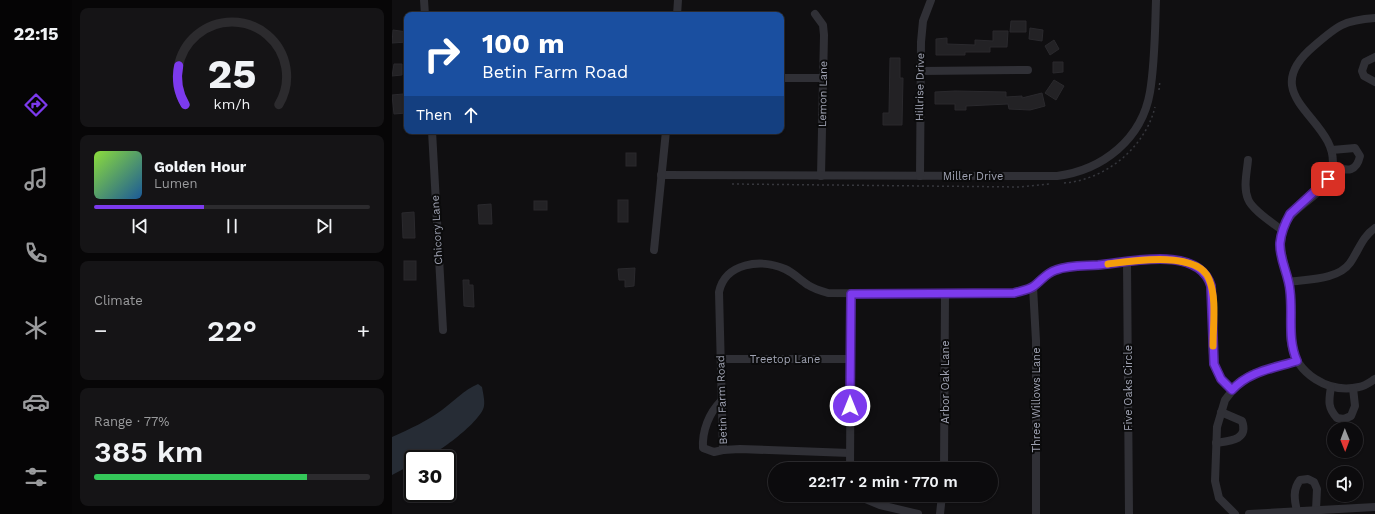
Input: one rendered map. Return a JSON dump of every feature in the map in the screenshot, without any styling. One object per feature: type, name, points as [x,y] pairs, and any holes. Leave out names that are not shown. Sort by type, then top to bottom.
[{"type":"street","points":[[424,0],[425,12]]},
{"type":"street","points":[[677,12],[678,0]]},
{"type":"street","name":"Hillrise Drive","points":[[920,176],[923,21],[931,0]]},
{"type":"street","name":"Miller Drive","points":[[661,176],[1057,176],[1087,170],[1106,159],[1123,146],[1137,128],[1145,111],[1150,93],[1152,77],[1156,0]]},
{"type":"street","name":"Lemon Lane","points":[[815,14],[823,25],[821,176]]},
{"type":"street","points":[[1375,18],[1341,24],[1303,55],[1294,70],[1292,81],[1294,96],[1331,147],[1332,167],[1328,179],[1323,186],[1290,214],[1283,231],[1281,252],[1290,290],[1291,343],[1297,361],[1306,373],[1319,382],[1331,387],[1353,388],[1365,385],[1375,379]]},
{"type":"street","points":[[1375,57],[1365,62],[1362,71],[1364,76],[1375,82]]},
{"type":"street","points":[[921,71],[1028,70]]},
{"type":"street","points":[[784,78],[823,78]]},
{"type":"street","name":"Chicory Lane","points":[[432,134],[443,330]]},
{"type":"street","points":[[654,250],[666,134]]},
{"type":"street","points":[[1332,150],[1355,148],[1360,156],[1358,162],[1352,169],[1346,170],[1332,167]]},
{"type":"street","points":[[1248,160],[1246,190],[1247,198],[1254,207],[1283,231]]},
{"type":"street","points":[[1288,282],[1339,272],[1349,264],[1360,242],[1375,228]]},
{"type":"street","points":[[1033,287],[1046,274],[1057,269],[1156,259],[1181,261],[1200,269],[1208,277],[1212,299],[1214,364],[1221,379],[1232,390]]},
{"type":"street","name":"Five Oaks Circle","points":[[1127,262],[1129,514]]},
{"type":"street","name":"Betin Farm Road","points":[[850,453],[740,449],[723,450],[718,292],[724,278],[735,268],[747,264],[777,266],[792,272],[817,290],[828,293],[1014,293],[1033,287]]},
{"type":"street","name":"Three Willows Lane","points":[[1033,287],[1036,341],[1036,514]]},
{"type":"street","points":[[850,462],[851,294]]},
{"type":"street","name":"Arbor Oak Lane","points":[[944,462],[945,294]]},
{"type":"street","name":"Treetop Lane","points":[[721,359],[850,359]]},
{"type":"street","points":[[1235,514],[1219,498],[1216,490],[1217,427],[1225,400],[1239,382],[1252,374],[1297,361]]},
{"type":"street","points":[[1331,387],[1329,398],[1330,410],[1337,418],[1344,419],[1352,416],[1355,406],[1353,388]]},
{"type":"street","points":[[721,401],[711,411],[702,441],[703,448],[714,452],[723,450]]},
{"type":"street","points":[[1216,443],[1236,440],[1241,437],[1243,431],[1242,421],[1221,412]]},
{"type":"street","points":[[1297,511],[1295,486],[1300,480],[1308,479],[1314,482],[1317,489],[1316,510]]},
{"type":"street","points":[[873,502],[918,514]]},
{"type":"street","points":[[940,514],[941,502]]},
{"type":"street","points":[[1249,514],[1375,507]]},
{"type":"path","points":[[1159,91],[1160,77]]},
{"type":"path","points":[[1058,184],[1073,183],[1094,176],[1122,160],[1141,137],[1152,117],[1156,104]]},
{"type":"path","points":[[728,184],[1020,187],[1050,184]]},
{"type":"shaded area","points":[[478,384],[482,387],[484,397],[484,406],[475,420],[458,437],[439,450],[404,450],[404,469],[392,475],[392,437],[430,418],[473,386]]},
{"type":"building","points":[[1011,21],[1026,21],[1026,32],[1010,32]]},
{"type":"building","points":[[1030,28],[1043,30],[1042,41],[1029,39]]},
{"type":"building","points":[[393,30],[404,32],[404,42],[392,43]]},
{"type":"building","points":[[993,31],[1008,31],[1007,47],[990,47],[990,52],[965,52],[965,55],[936,55],[936,39],[947,38],[947,44],[975,45],[975,40],[993,41]]},
{"type":"building","points":[[1054,40],[1059,49],[1050,55],[1045,46]]},
{"type":"building","points":[[890,58],[900,58],[900,78],[903,78],[902,125],[883,125],[883,113],[889,113]]},
{"type":"building","points":[[1053,62],[1063,62],[1063,72],[1053,73]]},
{"type":"building","points":[[394,64],[402,64],[402,75],[392,76]]},
{"type":"building","points":[[1054,80],[1064,86],[1056,100],[1045,93]]},
{"type":"building","points":[[935,92],[1006,92],[1006,97],[1022,96],[1022,98],[1042,93],[1045,106],[1030,110],[1009,109],[1008,104],[966,106],[966,110],[955,110],[955,104],[935,104]]},
{"type":"building","points":[[403,94],[404,113],[394,114],[392,95]]},
{"type":"building","points":[[626,153],[636,153],[636,166],[626,166]]},
{"type":"building","points":[[618,200],[628,200],[628,222],[618,222]]},
{"type":"building","points":[[534,201],[547,201],[547,210],[534,210]]},
{"type":"building","points":[[491,204],[492,224],[479,224],[478,205]]},
{"type":"building","points":[[414,212],[415,238],[403,238],[402,213]]},
{"type":"building","points":[[404,261],[416,261],[416,280],[404,280]]},
{"type":"building","points":[[635,268],[634,286],[625,287],[625,280],[619,280],[618,269]]},
{"type":"building","points":[[463,280],[469,280],[469,285],[473,285],[474,307],[464,306]]},
{"type":"slow traffic","points":[[1108,264],[1156,259],[1181,261],[1200,269],[1208,277],[1211,286],[1213,346]]},
{"type":"route","points":[[850,406],[851,294],[1014,293],[1033,287],[1046,274],[1057,269],[1067,267],[1156,259],[1181,261],[1200,269],[1208,277],[1211,286],[1214,364],[1217,374],[1232,390],[1239,382],[1252,374],[1297,361],[1292,350],[1290,336],[1290,290],[1280,242],[1286,221],[1290,214],[1313,196],[1328,179]]}]
